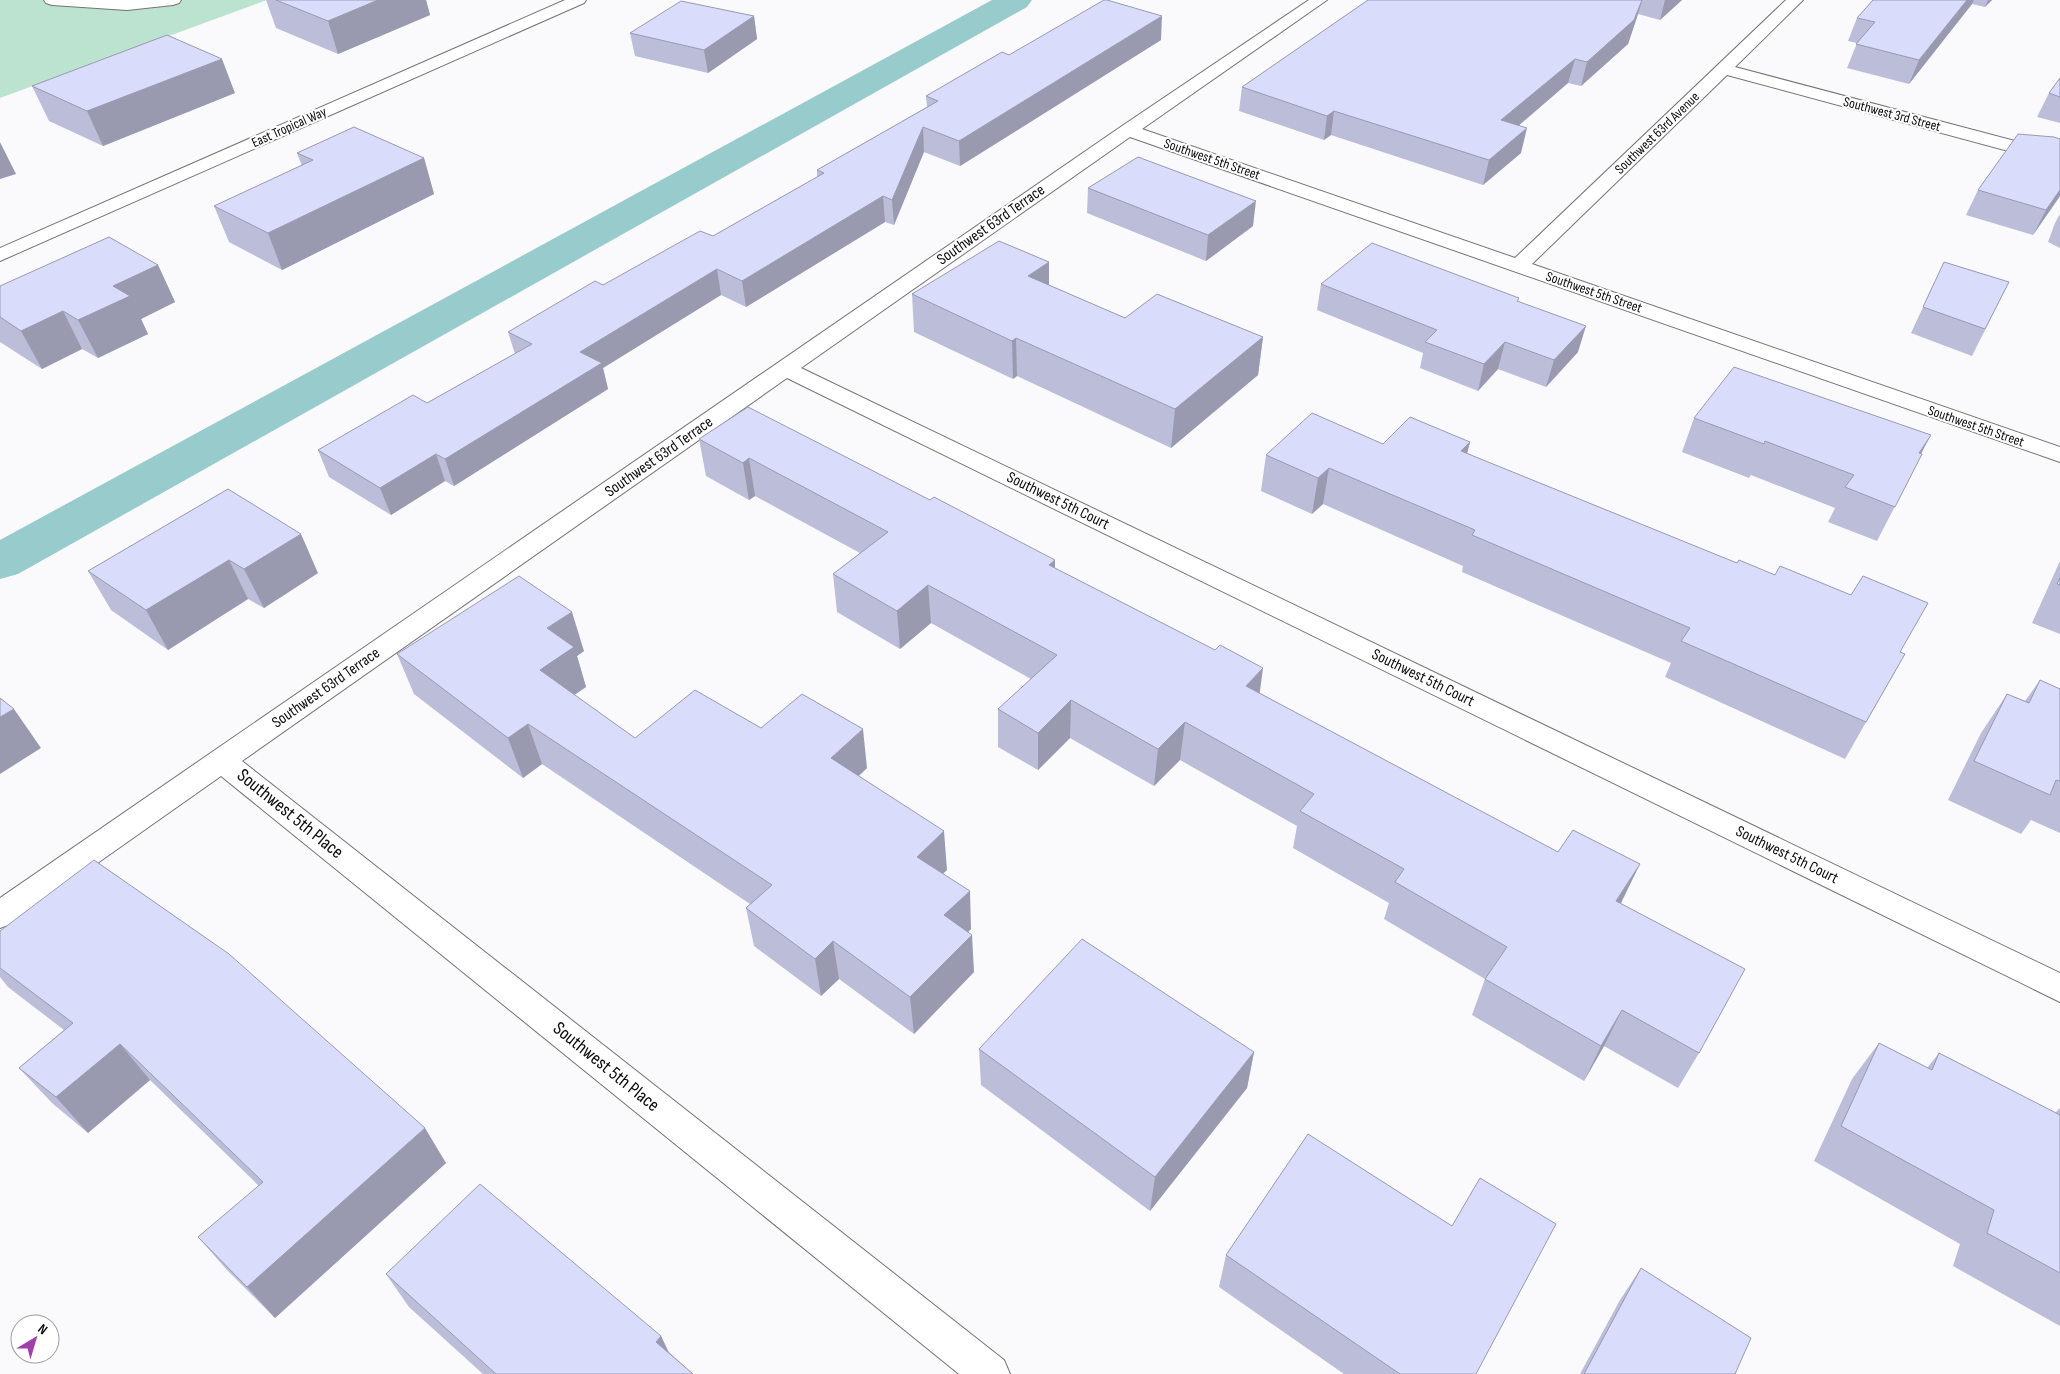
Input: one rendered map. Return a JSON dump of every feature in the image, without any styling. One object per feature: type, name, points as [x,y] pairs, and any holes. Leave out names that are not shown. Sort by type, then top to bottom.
[{"type":"street","points":[[52,0],[127,5],[173,0]]},
{"type":"street","name":"East Tropical Way","points":[[0,255],[578,0]]},
{"type":"street","name":"Southwest 63rd Terrace","points":[[0,915],[1128,130],[1319,0]]},
{"type":"street","name":"Southwest 63rd Avenue","points":[[1519,265],[1795,0]]},
{"type":"street","name":"Southwest 3rd Street","points":[[1724,68],[2060,159]]},
{"type":"street","name":"Southwest 5th Street","points":[[1128,130],[2060,455]]},
{"type":"street","name":"Southwest 5th Court","points":[[786,369],[2060,988]]},
{"type":"street","name":"Southwest 5th Place","points":[[222,760],[990,1374]]},
{"type":"green space","points":[[0,0],[267,0],[0,98]]},
{"type":"building","points":[[276,0],[378,0],[328,21]]},
{"type":"building","points":[[1104,0],[1162,16],[959,141],[923,127],[892,200],[883,196],[742,281],[717,269],[580,352],[602,363],[445,459],[436,454],[380,488],[318,450],[413,395],[427,403],[532,344],[508,332],[595,281],[603,285],[700,231],[713,236],[824,173],[817,170],[938,101],[926,96],[1002,52],[1009,55]]},
{"type":"building","points":[[1368,0],[1642,0],[1634,20],[1587,62],[1575,59],[1501,120],[1527,128],[1489,160],[1334,111],[1327,116],[1242,87]]},
{"type":"building","points":[[1873,0],[1967,0],[1919,60],[1856,44],[1875,22],[1857,18]]},
{"type":"building","points":[[681,1],[754,16],[704,50],[630,33]]},
{"type":"building","points":[[167,35],[222,59],[87,111],[32,86]]},
{"type":"building","points":[[2060,78],[2060,97],[2049,93]]},
{"type":"building","points":[[354,127],[424,158],[268,233],[214,206],[313,160],[297,153]]},
{"type":"building","points":[[2018,134],[2060,139],[2060,190],[2046,210],[1978,190]]},
{"type":"building","points":[[1138,157],[1256,201],[1208,235],[1088,188]]},
{"type":"building","points":[[109,237],[158,265],[113,286],[130,296],[78,320],[63,311],[21,331],[0,317],[0,286]]},
{"type":"building","points":[[999,241],[1049,262],[1028,276],[1125,318],[1157,294],[1263,337],[1175,409],[1016,338],[1012,341],[912,294]]},
{"type":"building","points":[[1372,243],[1519,298],[1517,301],[1586,326],[1554,360],[1505,342],[1484,364],[1425,342],[1437,330],[1321,284]]},
{"type":"building","points":[[1944,262],[2009,282],[1985,329],[1923,307]]},
{"type":"building","points":[[1734,367],[1931,435],[1919,453],[1922,454],[1895,507],[1845,487],[1854,475],[1765,441],[1764,444],[1694,418]]},
{"type":"building","points":[[748,407],[930,500],[934,497],[1055,560],[1049,565],[1215,650],[1220,645],[1263,668],[1246,686],[1558,852],[1573,830],[1640,864],[1616,901],[1745,969],[1699,1053],[1622,1010],[1601,1046],[1485,979],[1507,947],[1395,882],[1404,869],[1300,811],[1314,794],[1185,722],[1158,749],[1071,700],[1038,733],[998,709],[1057,655],[928,585],[897,611],[833,574],[888,532],[749,458],[743,463],[699,439]]},
{"type":"building","points":[[1312,413],[1383,444],[1410,417],[1470,442],[1461,451],[1737,563],[1739,560],[1775,575],[1780,566],[1851,595],[1863,576],[1928,603],[1900,652],[1905,654],[1866,722],[1681,641],[1690,628],[1472,535],[1475,530],[1329,468],[1318,478],[1266,455]]},
{"type":"building","points":[[228,489],[301,534],[244,569],[229,560],[146,610],[88,571]]},
{"type":"building","points":[[519,576],[572,612],[547,628],[574,647],[540,670],[635,738],[695,690],[761,728],[802,694],[863,729],[831,758],[944,831],[917,857],[970,891],[944,915],[972,935],[910,997],[833,941],[815,959],[746,908],[772,885],[528,724],[508,738],[397,654]]},
{"type":"building","points":[[2040,680],[2060,689],[2060,781],[2056,780],[2050,795],[1974,761],[2007,694],[2029,703]]},
{"type":"building","points":[[0,698],[14,709],[0,717]]},
{"type":"building","points":[[94,860],[229,954],[425,1128],[247,1287],[198,1237],[263,1182],[120,1044],[56,1097],[19,1068],[73,1023],[0,968],[0,931]]},
{"type":"building","points":[[1082,939],[1254,1052],[1155,1177],[979,1049]]},
{"type":"building","points":[[1879,1043],[1932,1070],[1939,1053],[2060,1115],[2060,1273],[1987,1233],[1994,1210],[1841,1126]]},
{"type":"building","points":[[1308,1134],[1452,1226],[1480,1178],[1556,1224],[1476,1374],[1400,1374],[1226,1255]]},
{"type":"building","points":[[480,1184],[661,1336],[656,1342],[693,1374],[496,1374],[386,1274]]},
{"type":"building","points":[[1641,1268],[1751,1338],[1735,1374],[1584,1374]]},
{"type":"waterway","points":[[0,562],[1016,0]]}]
